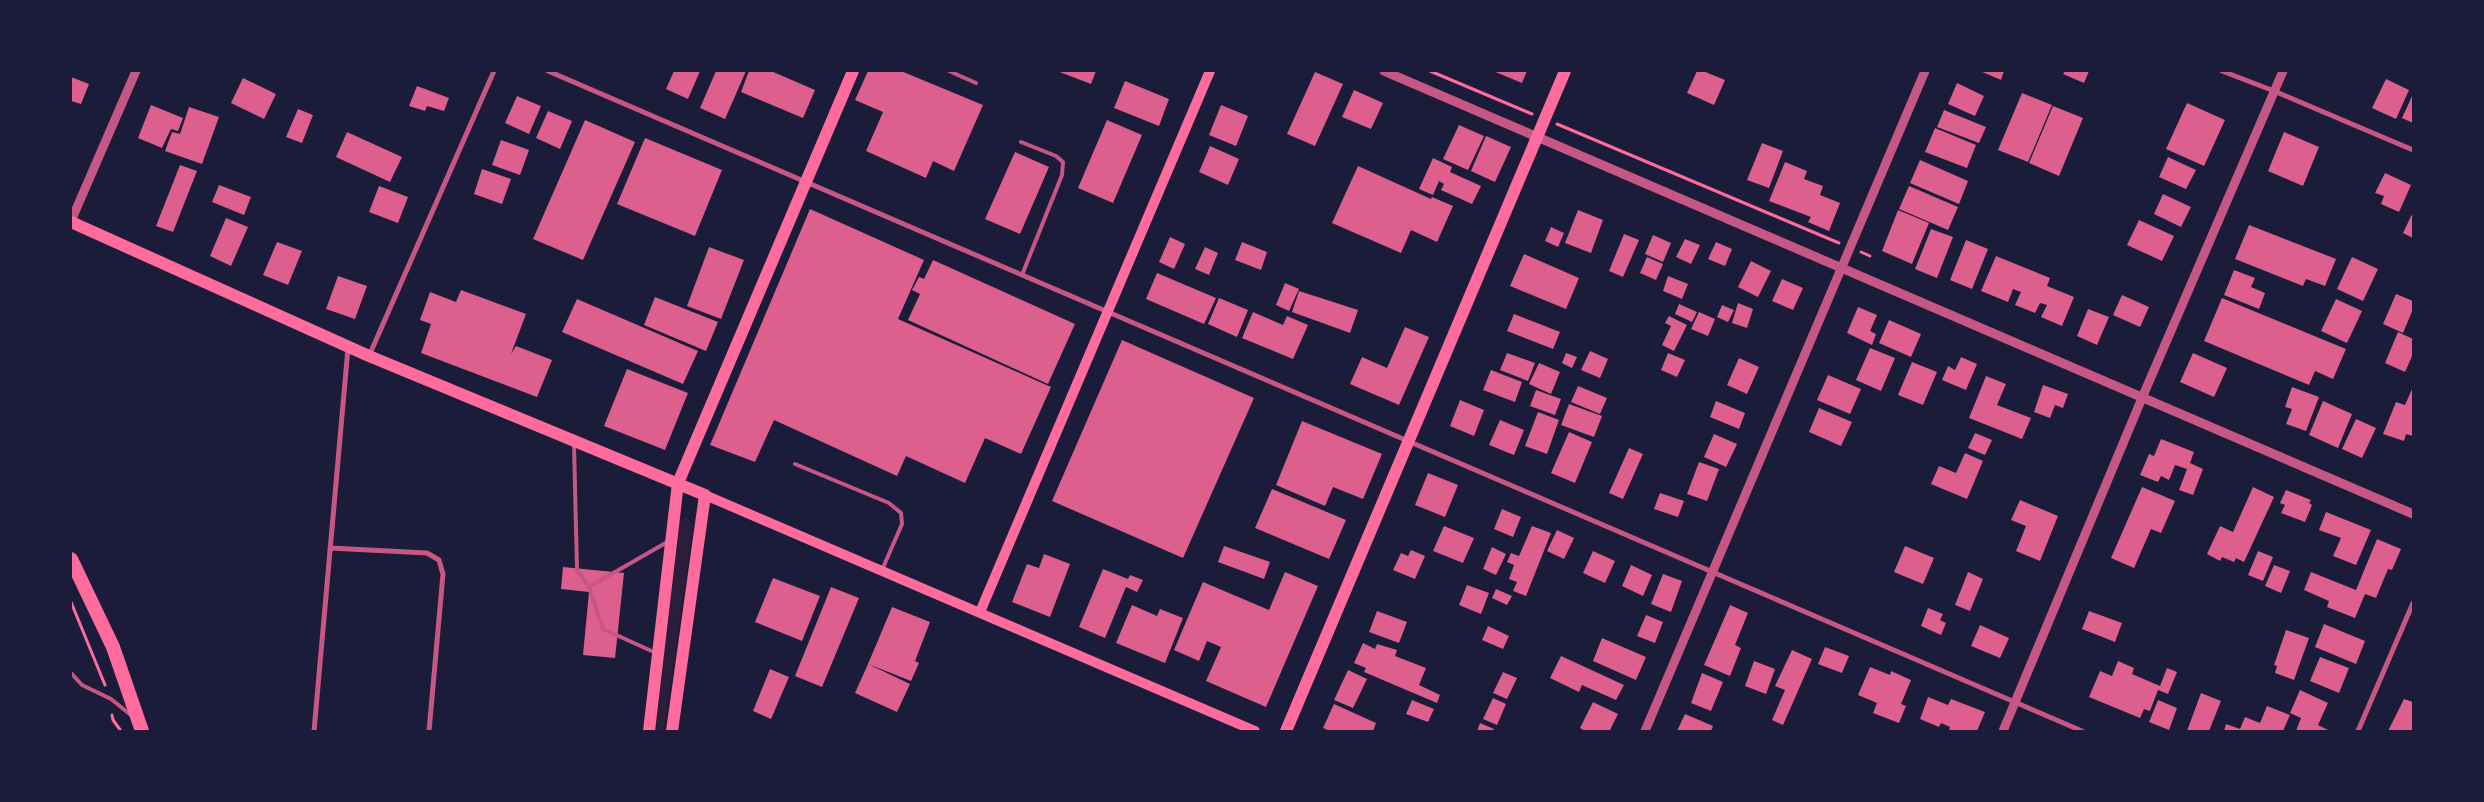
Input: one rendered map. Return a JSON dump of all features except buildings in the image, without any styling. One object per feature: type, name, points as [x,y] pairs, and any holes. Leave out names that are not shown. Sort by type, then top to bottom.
[{"type":"highway","points":[[71,559],[113,647],[140,726]]},
{"type":"main road","points":[[649,731],[678,483],[853,71]]},
{"type":"main road","points":[[980,612],[1210,71]]},
{"type":"main road","points":[[1286,731],[1565,71]]},
{"type":"main road","points":[[71,222],[369,356],[678,483],[1255,731]]},
{"type":"main road","points":[[672,731],[705,495]]},
{"type":"street","points":[[71,222],[136,71]]},
{"type":"street","points":[[369,356],[494,71]]},
{"type":"street","points":[[548,71],[2082,731]]},
{"type":"street","points":[[1384,71],[2121,386],[2142,398],[2413,514]]},
{"type":"street","points":[[1645,731],[1925,71]]},
{"type":"street","points":[[2222,71],[2413,150]]},
{"type":"street","points":[[2003,731],[2142,398],[2283,71]]},
{"type":"street","points":[[314,731],[348,346]]},
{"type":"street","points":[[330,548],[426,553],[439,560],[443,574],[429,731]]},
{"type":"street","points":[[2358,731],[2413,603]]},
{"type":"lane","points":[[949,71],[976,83]]},
{"type":"lane","points":[[1020,142],[1056,156],[1063,162],[1062,175],[1022,275]]},
{"type":"lane","points":[[574,440],[577,570],[588,587],[603,630],[658,654]]},
{"type":"lane","points":[[795,464],[888,503],[901,513],[902,524],[882,570]]},
{"type":"lane","points":[[588,587],[672,539]]},
{"type":"lane","points":[[71,673],[82,685],[111,699],[140,726]]},
{"type":"path","points":[[1430,71],[1870,256]]},
{"type":"path","points":[[71,602],[111,699],[113,720],[121,731]]},
{"type":"shaded area","points":[[688,518],[693,527],[664,731],[656,731],[666,624],[679,526],[683,519]]}]
